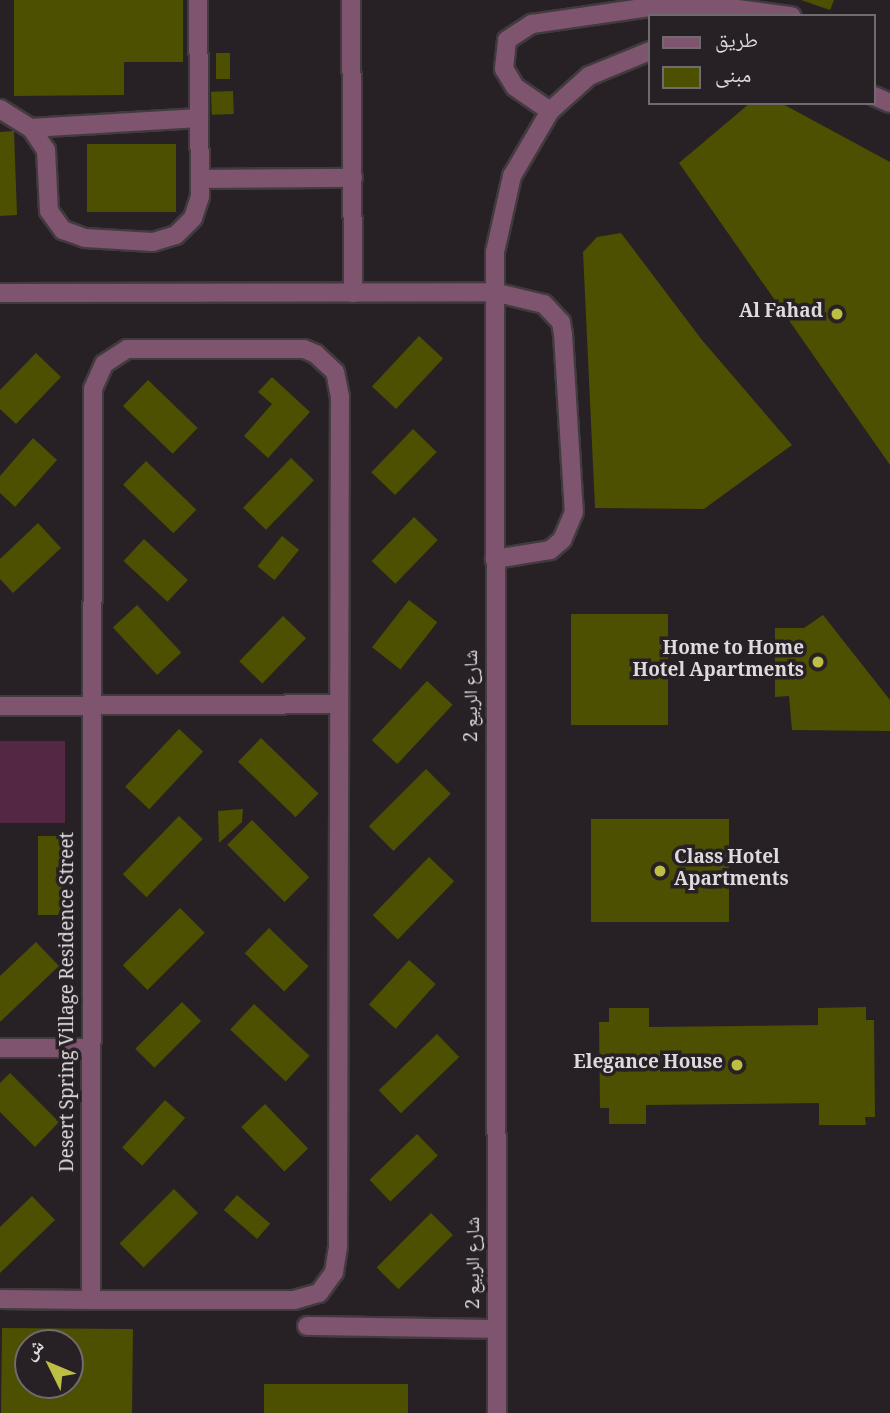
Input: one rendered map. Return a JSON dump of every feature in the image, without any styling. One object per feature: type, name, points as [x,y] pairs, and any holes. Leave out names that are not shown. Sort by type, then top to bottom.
[{"type":"street","points":[[0,109],[31,128],[46,150],[49,211],[54,222],[73,236],[153,242],[176,235],[198,207],[198,0]]},
{"type":"street","points":[[351,0],[353,293]]},
{"type":"street","points":[[550,111],[515,87],[504,69],[507,40],[532,24],[650,7],[730,8],[775,14]]},
{"type":"street","name":"شارع الربيع 2","points":[[497,1413],[494,292],[500,214],[512,176],[550,111],[589,76],[648,52]]},
{"type":"street","points":[[31,128],[199,118]]},
{"type":"street","points":[[200,179],[353,178]]},
{"type":"street","points":[[0,293],[494,292],[544,304],[561,322],[574,512],[562,540],[550,550],[495,559]]},
{"type":"street","name":"Desert Spring Village Residence Street","points":[[141,347],[304,349],[317,354],[335,372],[340,397],[338,1246],[328,1284],[319,1293],[294,1300],[91,1300],[92,705],[93,389],[104,363],[127,349],[141,347]]},
{"type":"street","points":[[0,706],[339,704]]},
{"type":"street","points":[[0,1048],[91,1048]]},
{"type":"street","points":[[0,1299],[91,1300]]},
{"type":"street","points":[[307,1326],[497,1329]]},
{"type":"shaded area","points":[[0,741],[65,741],[65,823],[0,823]]},
{"type":"building","points":[[14,0],[183,0],[183,62],[124,62],[124,95],[14,96]]},
{"type":"building","points":[[801,0],[834,0],[830,10]]},
{"type":"building","points":[[216,53],[230,53],[230,79],[216,79]]},
{"type":"building","points":[[233,91],[234,114],[212,115],[211,92]]},
{"type":"building","name":"Al Fahad","points":[[748,105],[785,105],[890,162],[890,465],[679,163]]},
{"type":"building","points":[[14,131],[17,215],[0,216],[0,132]]},
{"type":"building","points":[[87,144],[176,144],[176,212],[87,212]]},
{"type":"building","points":[[621,233],[702,340],[792,445],[704,509],[595,508],[583,252],[597,237]]},
{"type":"building","points":[[419,336],[443,359],[396,409],[372,386]]},
{"type":"building","points":[[36,353],[61,377],[16,424],[0,409],[0,390]]},
{"type":"building","points":[[272,377],[310,412],[268,458],[244,436],[272,404],[258,392]]},
{"type":"building","points":[[148,380],[198,428],[173,454],[123,406]]},
{"type":"building","points":[[413,429],[437,452],[395,495],[371,472]]},
{"type":"building","points":[[33,438],[57,460],[15,507],[0,493],[0,476]]},
{"type":"building","points":[[291,458],[314,480],[266,530],[243,508]]},
{"type":"building","points":[[146,461],[196,510],[173,533],[123,485]]},
{"type":"building","points":[[414,517],[438,540],[395,584],[372,561]]},
{"type":"building","points":[[38,523],[61,548],[13,593],[0,579],[0,559]]},
{"type":"building","points":[[282,536],[299,550],[275,580],[257,566]]},
{"type":"building","points":[[144,539],[188,580],[167,602],[124,561]]},
{"type":"building","points":[[409,600],[437,622],[400,669],[372,647]]},
{"type":"building","points":[[137,605],[181,653],[157,675],[113,628]]},
{"type":"building","points":[[571,614],[668,614],[668,725],[571,725]]},
{"type":"building","name":"Home to Home Hotel Apartments","points":[[823,615],[890,700],[890,731],[792,730],[789,696],[775,697],[775,628],[804,628]]},
{"type":"building","points":[[283,616],[306,638],[262,684],[239,661]]},
{"type":"building","points":[[427,681],[453,705],[397,764],[372,740]]},
{"type":"building","points":[[179,729],[203,752],[149,809],[125,787]]},
{"type":"building","points":[[261,738],[319,794],[296,817],[238,762]]},
{"type":"building","points":[[426,769],[451,794],[393,851],[369,826]]},
{"type":"building","points":[[243,809],[242,822],[219,843],[218,811]]},
{"type":"building","points":[[179,816],[203,839],[146,897],[123,874]]},
{"type":"building","name":"Class Hotel Apartments","points":[[591,819],[729,819],[729,922],[591,922]]},
{"type":"building","points":[[252,820],[309,877],[285,902],[227,845]]},
{"type":"building","points":[[38,836],[63,836],[63,915],[38,915]]},
{"type":"building","points":[[429,857],[454,881],[398,940],[373,915]]},
{"type":"building","points":[[180,908],[205,933],[147,990],[123,965]]},
{"type":"building","points":[[269,928],[309,966],[284,991],[245,953]]},
{"type":"building","points":[[36,942],[59,966],[0,1022],[0,976]]},
{"type":"building","points":[[409,960],[436,984],[396,1029],[369,1005]]},
{"type":"building","points":[[182,1002],[201,1021],[154,1068],[135,1049]]},
{"type":"building","points":[[254,1004],[310,1056],[286,1081],[230,1030]]},
{"type":"building","name":"Elegance House","points":[[866,1007],[866,1020],[874,1020],[875,1117],[865,1117],[866,1125],[819,1125],[819,1103],[646,1105],[646,1124],[609,1124],[609,1108],[600,1108],[599,1022],[609,1022],[609,1008],[649,1008],[649,1027],[818,1025],[818,1008]]},
{"type":"building","points":[[437,1034],[459,1057],[401,1113],[379,1090]]},
{"type":"building","points":[[10,1073],[59,1122],[35,1147],[0,1112],[0,1083]]},
{"type":"building","points":[[165,1100],[185,1118],[142,1166],[122,1148]]},
{"type":"building","points":[[265,1104],[308,1149],[284,1172],[241,1127]]},
{"type":"building","points":[[417,1134],[438,1156],[390,1201],[370,1180]]},
{"type":"building","points":[[174,1189],[198,1213],[144,1267],[120,1243]]},
{"type":"building","points":[[237,1195],[270,1224],[257,1239],[224,1210]]},
{"type":"building","points":[[32,1196],[55,1220],[0,1273],[0,1227]]},
{"type":"building","points":[[431,1213],[453,1235],[398,1289],[377,1267]]},
{"type":"building","points":[[2,1328],[133,1329],[132,1413],[1,1413]]},
{"type":"building","points":[[264,1384],[408,1384],[408,1413],[264,1413]]},
{"type":"place","name":"Al Fahad","points":[[837,314]]},
{"type":"place","name":"Home to Home Hotel Apartments","points":[[818,662]]},
{"type":"place","name":"Class Hotel Apartments","points":[[660,871]]},
{"type":"place","name":"Elegance House","points":[[737,1065]]}]
